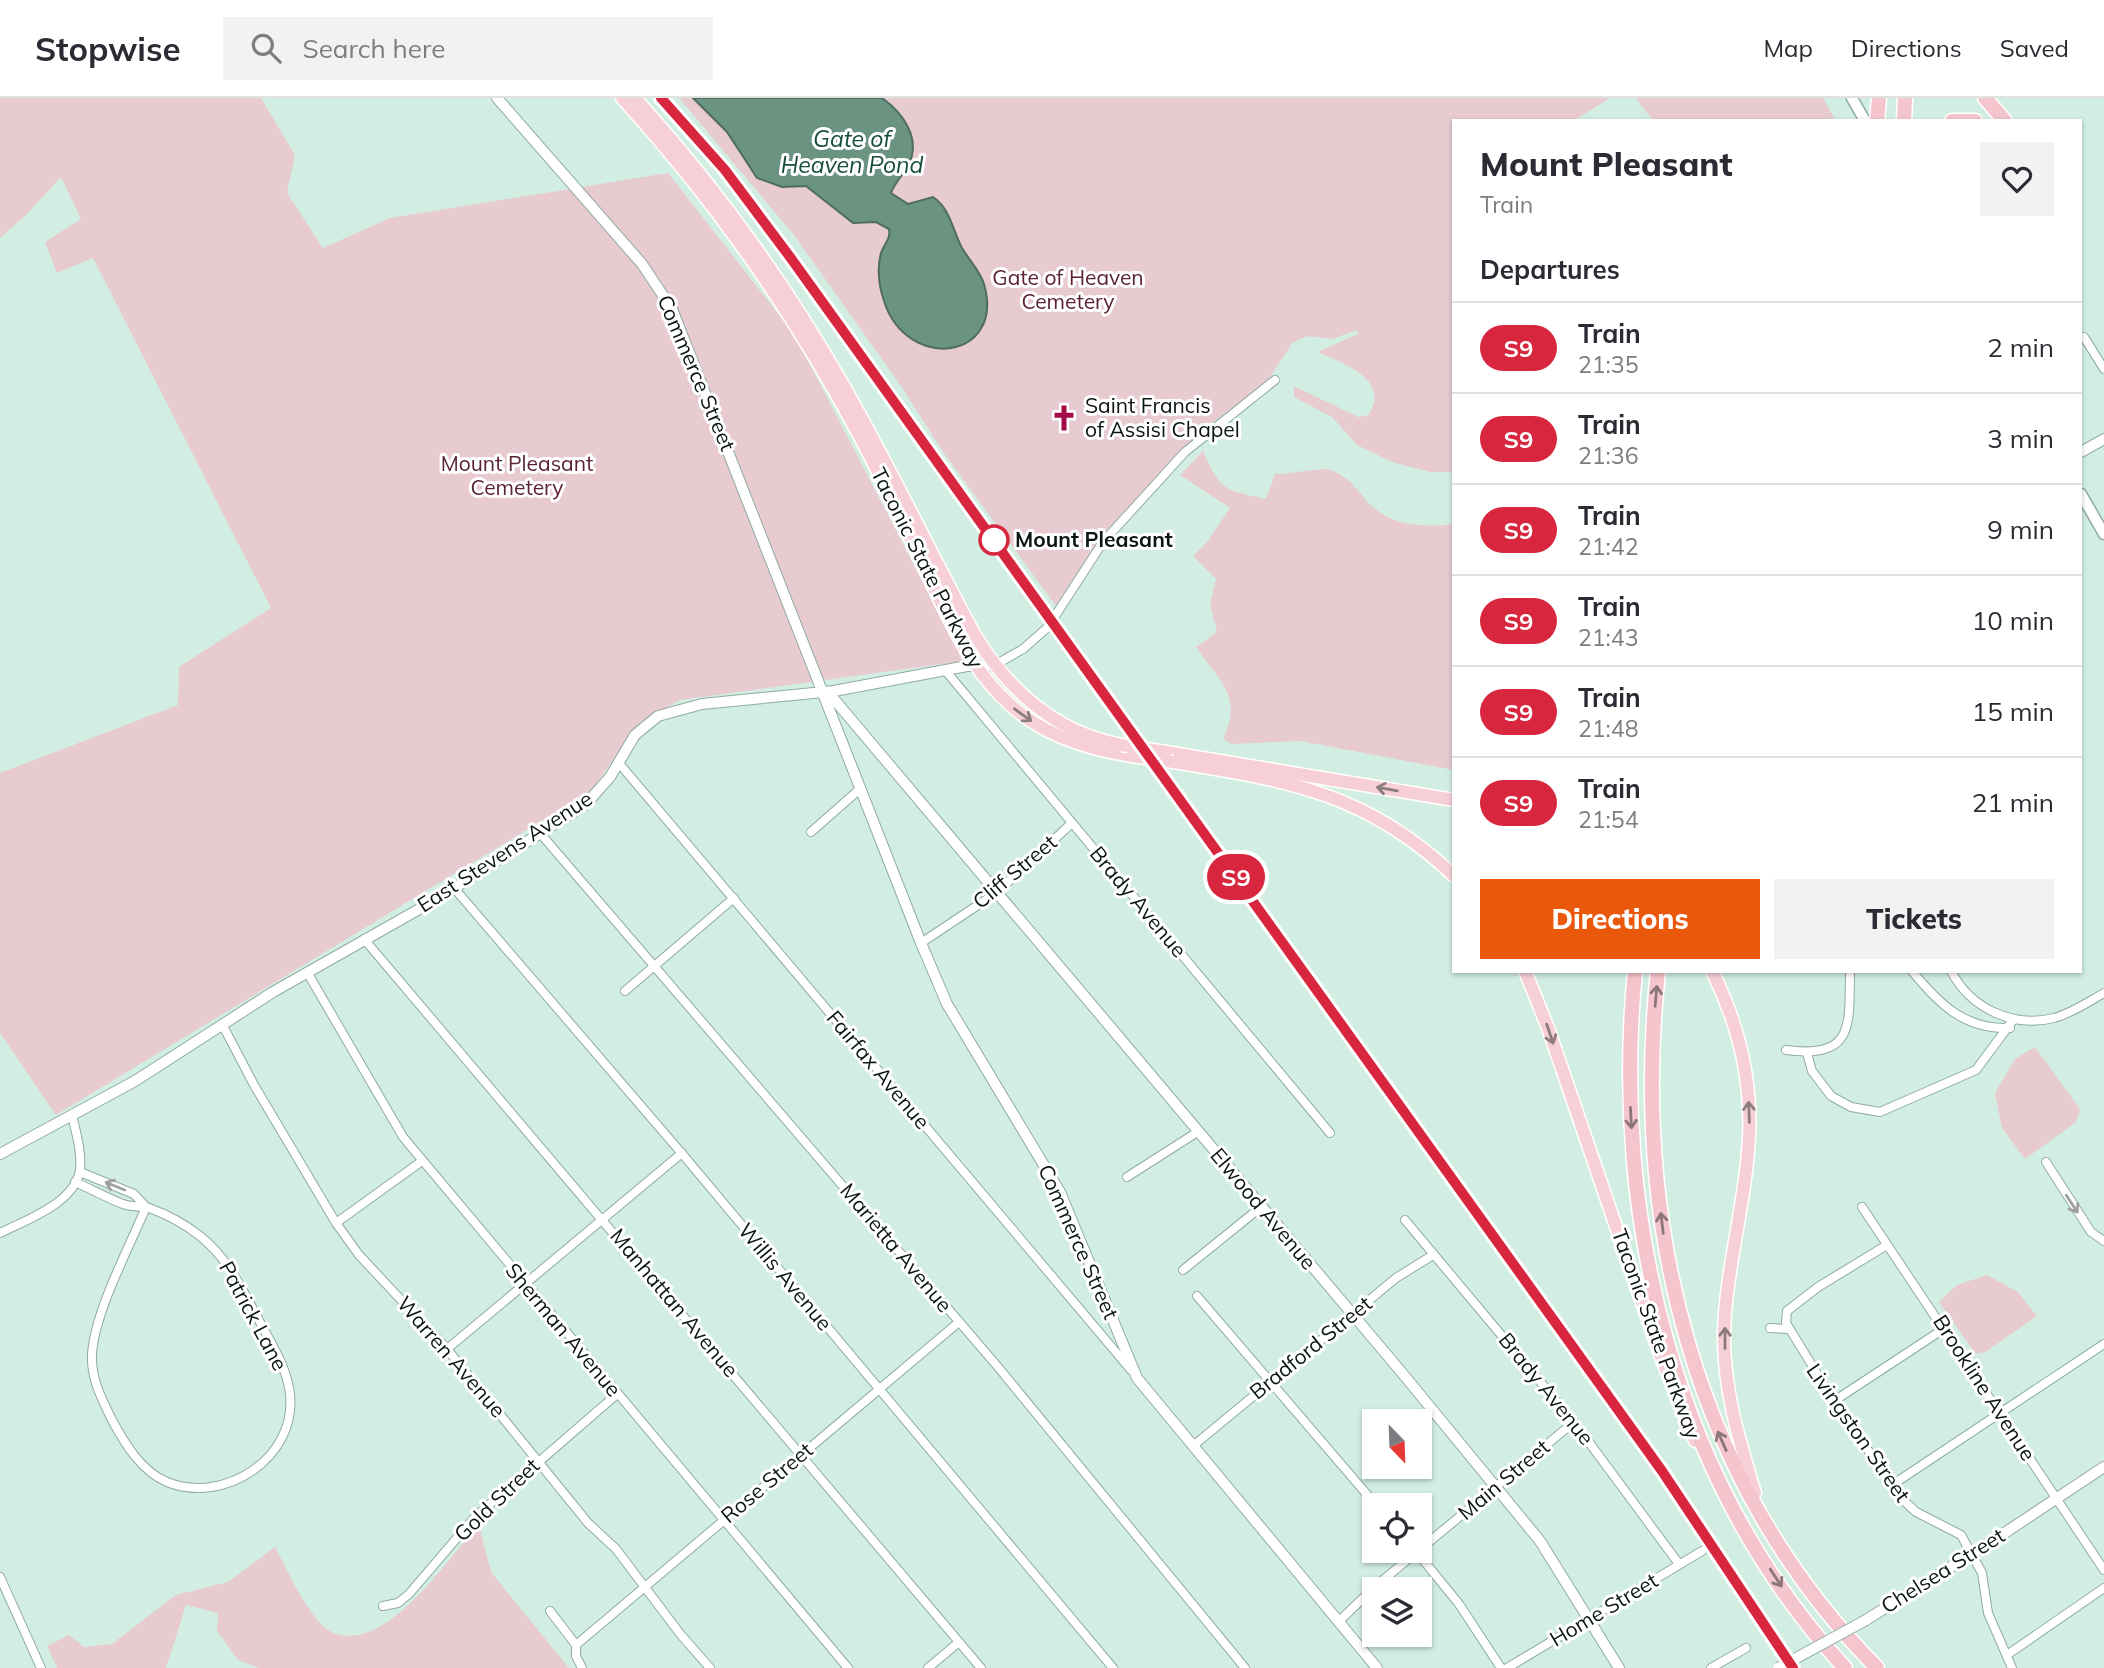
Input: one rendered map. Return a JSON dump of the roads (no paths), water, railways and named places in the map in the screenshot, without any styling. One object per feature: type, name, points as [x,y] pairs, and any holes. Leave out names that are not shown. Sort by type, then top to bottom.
[{"type":"highway","name":"Taconic State Parkway","points":[[622,98],[721,216],[795,324],[860,437],[953,627],[976,666],[1004,700],[1037,725],[1073,743],[1132,755],[1170,757],[1452,800]]},
{"type":"highway","name":"Taconic State Parkway","points":[[635,98],[731,213],[806,323],[855,405],[968,622],[995,665],[1020,694],[1052,719],[1089,737],[1269,777],[1331,796],[1402,833],[1452,874]]},
{"type":"highway","points":[[1877,119],[1879,98]]},
{"type":"highway","points":[[1903,119],[1905,98]]},
{"type":"highway","points":[[1985,98],[2003,119]]},
{"type":"highway","name":"Taconic State Parkway","points":[[1526,973],[1548,1028],[1675,1396],[1702,1454],[1740,1520],[1806,1622],[1845,1668]]},
{"type":"highway","points":[[1635,973],[1630,1042],[1631,1123],[1650,1275],[1665,1339],[1685,1401],[1710,1461],[1740,1520]]},
{"type":"highway","points":[[1658,973],[1653,1050],[1653,1123],[1659,1206],[1671,1280],[1686,1344],[1710,1413],[1731,1461],[1765,1524]]},
{"type":"highway","name":"Taconic State Parkway","points":[[1713,973],[1736,1031],[1747,1087],[1748,1152],[1727,1293],[1725,1351],[1737,1433],[1765,1524],[1808,1588],[1877,1668]]},
{"type":"highway","points":[[1851,1640],[1885,1668]]},
{"type":"main road","points":[[1852,98],[1864,119]]},
{"type":"main road","points":[[2082,497],[2104,534]]},
{"type":"street","name":"Commerce Street","points":[[497,98],[642,264],[672,309],[821,692],[947,1004],[1060,1192],[1137,1378],[1377,1668]]},
{"type":"street","points":[[2084,337],[2104,369]]},
{"type":"street","points":[[995,665],[1039,637],[1066,603],[1108,536],[1185,452],[1275,380]]},
{"type":"street","points":[[2082,451],[2104,439]]},
{"type":"street","name":"East Stevens Avenue","points":[[0,1154],[135,1081],[307,971],[454,888],[586,804],[600,790],[635,735],[658,716],[678,709],[821,692],[945,670],[995,665]]},
{"type":"street","name":"Brady Avenue","points":[[945,670],[1330,1133]]},
{"type":"street","name":"Commerce Street","points":[[821,692],[832,698],[887,764]]},
{"type":"street","name":"Fairfax Avenue","points":[[618,762],[1137,1378]]},
{"type":"street","name":"Elwood Avenue","points":[[887,764],[1352,1314],[1540,1541],[1619,1668]]},
{"type":"street","points":[[811,832],[861,788]]},
{"type":"street","name":"Cliff Street","points":[[921,943],[996,893],[1072,822]]},
{"type":"street","name":"Marietta Avenue","points":[[540,833],[959,1322],[1245,1668]]},
{"type":"street","name":"Willis Avenue","points":[[454,888],[682,1153],[1113,1668]]},
{"type":"street","points":[[625,991],[734,898]]},
{"type":"street","name":"Manhattan Avenue","points":[[364,940],[982,1668]]},
{"type":"street","name":"Sherman Avenue","points":[[307,971],[402,1137],[848,1668]]},
{"type":"street","points":[[1786,1050],[1820,1053],[1843,1037],[1849,1025],[1850,973]]},
{"type":"street","points":[[1914,973],[1932,995],[1962,1019],[1978,1025],[2011,1024],[2056,1017],[2104,993]]},
{"type":"street","points":[[1953,973],[1971,997],[2011,1024]]},
{"type":"street","name":"Warren Avenue","points":[[222,1024],[336,1223],[367,1265],[447,1349],[588,1523],[616,1549],[710,1668]]},
{"type":"street","points":[[1807,1053],[1812,1071],[1832,1096],[1851,1107],[1880,1112],[1976,1070],[2011,1024]]},
{"type":"street","points":[[0,1233],[57,1201],[75,1181],[80,1172],[72,1115]]},
{"type":"street","points":[[1128,1177],[1199,1132]]},
{"type":"street","points":[[447,1349],[682,1153]]},
{"type":"street","points":[[336,1223],[422,1161]]},
{"type":"street","points":[[2046,1162],[2091,1232],[2104,1241]]},
{"type":"street","name":"Patrick Lane","points":[[80,1172],[134,1194],[146,1207],[198,1234],[225,1258],[282,1362],[290,1396],[285,1432],[269,1459],[245,1477],[208,1489],[167,1482],[142,1465],[121,1436],[96,1388],[92,1358],[94,1332],[146,1207]]},
{"type":"street","name":"Patrick Lane","points":[[75,1181],[126,1205],[146,1207]]},
{"type":"street","points":[[1183,1270],[1261,1207]]},
{"type":"street","name":"Brookline Avenue","points":[[1863,1207],[2104,1570]]},
{"type":"street","name":"Brady Avenue","points":[[1405,1220],[1574,1422],[1679,1564]]},
{"type":"street","points":[[1770,1328],[1788,1329],[1785,1316],[1787,1311],[1818,1287],[1887,1245]]},
{"type":"street","name":"Bradford Street","points":[[1193,1446],[1396,1278],[1433,1255]]},
{"type":"street","points":[[1196,1296],[1366,1493]]},
{"type":"street","name":"Rose Street","points":[[576,1645],[959,1322]]},
{"type":"street","points":[[1834,1401],[1945,1328]]},
{"type":"street","name":"Livingston Street","points":[[1788,1329],[1892,1485],[1916,1512],[1961,1535],[1973,1553],[1982,1573],[1988,1613],[2012,1668]]},
{"type":"street","points":[[1892,1485],[2104,1344]]},
{"type":"street","name":"Gold Street","points":[[383,1606],[398,1603],[409,1594],[474,1518],[616,1395]]},
{"type":"street","name":"Main Street","points":[[1432,1538],[1574,1422]]},
{"type":"street","name":"Chelsea Street","points":[[1778,1668],[1866,1619],[2104,1467]]},
{"type":"street","name":"Home Street","points":[[1504,1668],[1702,1551]]},
{"type":"street","name":"Main Street","points":[[1338,1622],[1403,1563]]},
{"type":"street","points":[[1426,1563],[1459,1604],[1504,1668]]},
{"type":"street","points":[[0,1577],[41,1668]]},
{"type":"street","points":[[2007,1655],[2104,1588]]},
{"type":"street","points":[[550,1611],[576,1645],[576,1656],[583,1668]]},
{"type":"street","points":[[928,1668],[959,1642]]},
{"type":"street","points":[[1711,1668],[1746,1648]]},
{"type":"water","name":"Gate of Heaven Pond","points":[[693,98],[882,98],[890,104],[908,127],[913,145],[909,164],[891,193],[908,204],[933,197],[943,207],[962,248],[984,284],[987,310],[981,329],[968,342],[951,348],[932,347],[912,339],[896,324],[881,289],[880,259],[889,229],[876,222],[853,223],[806,186],[782,187],[757,178],[727,132]]},
{"type":"railway","points":[[661,98],[725,170],[790,257],[1662,1471],[1793,1668]]},
{"type":"train","name":"S9","points":[[661,98],[725,170],[790,257],[1662,1471],[1793,1668]]},
{"type":"place","name":"Saint Francis of Assisi Chapel","points":[[1064,418]]},
{"type":"place","name":"Mount Pleasant","points":[[994,540]]},
{"type":"park label","name":"Gate of Heaven Cemetery","points":[[1068,290]]},
{"type":"park label","name":"Mount Pleasant Cemetery","points":[[517,476]]}]
